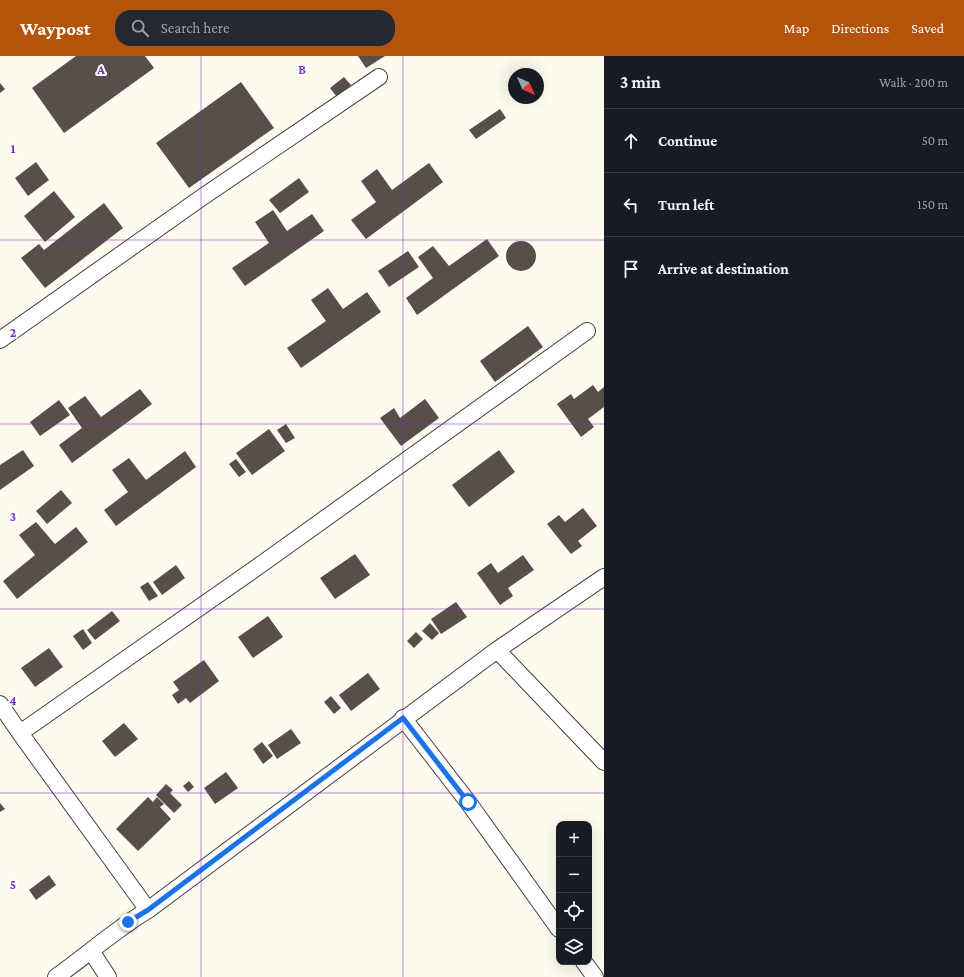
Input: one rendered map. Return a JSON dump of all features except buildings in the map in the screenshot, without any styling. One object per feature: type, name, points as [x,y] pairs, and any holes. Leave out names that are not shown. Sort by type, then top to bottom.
[{"type":"street","points":[[0,340],[200,198],[379,77]]},
{"type":"street","points":[[20,733],[256,567],[586,331]]},
{"type":"street","points":[[56,977],[91,952],[128,922],[148,910],[403,718],[497,650],[604,577]]},
{"type":"street","points":[[497,650],[604,762]]},
{"type":"street","points":[[0,704],[148,910]]},
{"type":"street","points":[[403,718],[468,802],[556,925]]},
{"type":"street","points":[[91,952],[108,977]]},
{"type":"street","points":[[586,965],[595,977]]},
{"type":"route","points":[[128,922],[148,910],[403,718],[468,802]]}]
